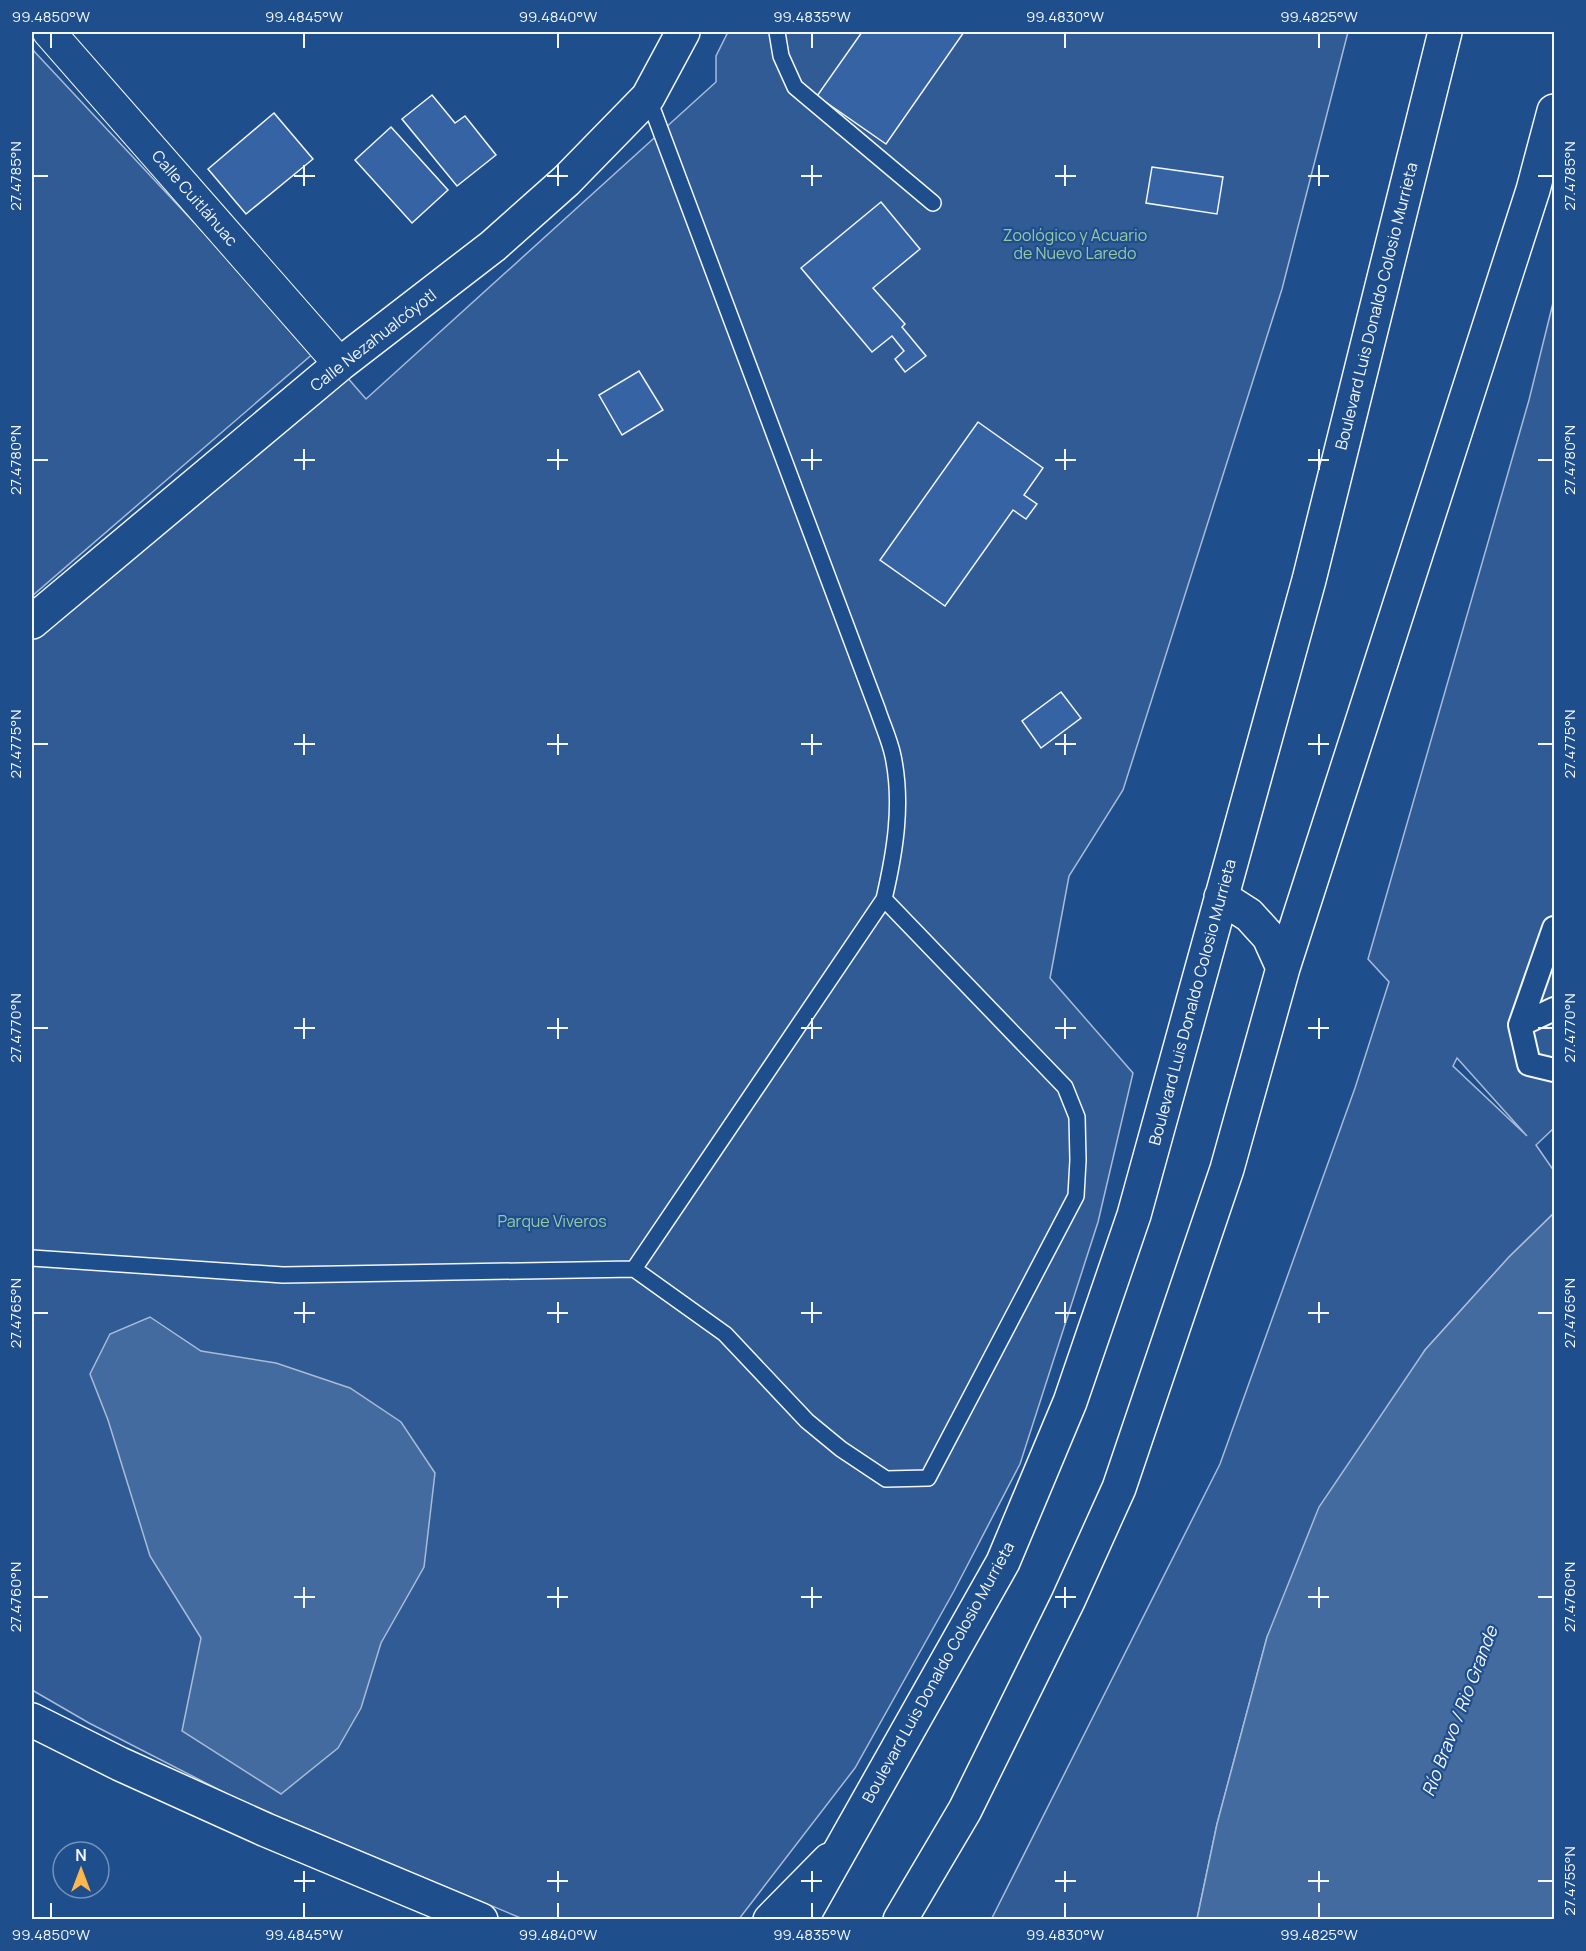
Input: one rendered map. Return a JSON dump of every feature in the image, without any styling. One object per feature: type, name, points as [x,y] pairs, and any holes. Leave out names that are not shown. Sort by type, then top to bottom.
[{"type":"main road","name":"Calle Nezahualcóyotl","points":[[32,622],[340,364],[493,246],[566,181],[648,97],[683,32]]},
{"type":"main road","name":"Boulevard Luis Donaldo Colosio Murrieta","points":[[801,1920],[1003,1562],[1070,1402],[1134,1215],[1309,580],[1445,32]]},
{"type":"main road","points":[[900,1920],[965,1810],[1068,1601],[1119,1488],[1227,1169],[1283,968],[1544,178],[1554,111]]},
{"type":"main road","points":[[1221,897],[1249,915],[1269,937],[1283,968]]},
{"type":"main road","points":[[32,1720],[120,1764],[266,1830],[481,1920]]},
{"type":"main road","points":[[770,1920],[839,1851]]},
{"type":"street","name":"Calle Cuitláhuac","points":[[49,32],[340,364]]},
{"type":"street","points":[[1554,928],[1520,1025],[1529,1064],[1554,1070]]},
{"type":"street","points":[[1520,1025],[1554,1009]]},
{"type":"lane","points":[[777,32],[781,56],[795,87],[933,203]]},
{"type":"lane","points":[[634,1269],[884,899],[894,859],[897,829],[897,793],[893,756],[879,711],[648,97]]},
{"type":"lane","points":[[32,1258],[283,1275],[634,1269],[725,1334],[807,1421],[841,1449],[886,1479],[928,1478],[1076,1196],[1077,1117],[1065,1087],[884,899]]},
{"type":"shaded area","name":"Parque Viveros","points":[[728,32],[1348,32],[1282,289],[1123,790],[1069,876],[1050,978],[1133,1073],[1098,1222],[1020,1464],[954,1591],[855,1768],[739,1919],[523,1919],[239,1800],[89,1723],[32,1690],[32,633],[346,376],[366,399],[716,82],[716,56]]},
{"type":"shaded area","points":[[32,49],[315,352],[32,596]]},
{"type":"shaded area","points":[[1554,299],[1554,1128],[1536,1145],[1554,1171],[1554,1213],[1509,1257],[1425,1350],[1267,1637],[1217,1824],[1197,1919],[991,1920],[1220,1464],[1355,1088],[1389,982],[1368,959],[1529,400]],"holes":[[[1457,1058],[1527,1136],[1453,1066]]]},
{"type":"water","name":"Río Bravo / Rio Grande","points":[[1554,1213],[1554,1919],[1197,1919],[1217,1824],[1267,1637],[1319,1507],[1425,1350],[1509,1257]]},
{"type":"water","points":[[150,1317],[201,1351],[276,1363],[350,1388],[401,1422],[435,1473],[424,1567],[381,1643],[361,1708],[338,1748],[281,1794],[182,1731],[201,1638],[150,1556],[108,1420],[90,1374],[110,1334]]},
{"type":"building","points":[[862,32],[964,32],[886,144],[817,96]]},
{"type":"building","points":[[432,95],[455,123],[465,116],[496,155],[457,186],[402,119]]},
{"type":"building","points":[[274,113],[313,159],[246,214],[208,169]]},
{"type":"building","points":[[391,127],[448,190],[412,223],[355,160]]},
{"type":"building","points":[[1152,167],[1223,177],[1217,214],[1146,203]]},
{"type":"building","points":[[881,202],[920,249],[873,288],[905,324],[902,327],[926,356],[905,372],[895,359],[904,351],[892,336],[872,352],[801,268]]},
{"type":"building","points":[[639,371],[663,410],[622,435],[599,395]]},
{"type":"building","points":[[978,422],[1043,468],[1024,495],[1037,504],[1026,519],[1013,510],[945,606],[880,560]]},
{"type":"building","points":[[1061,692],[1081,718],[1041,748],[1022,721]]},
{"type":"park label","name":"Zoológico y Acuario de Nuevo Laredo","points":[[1075,244]]}]
